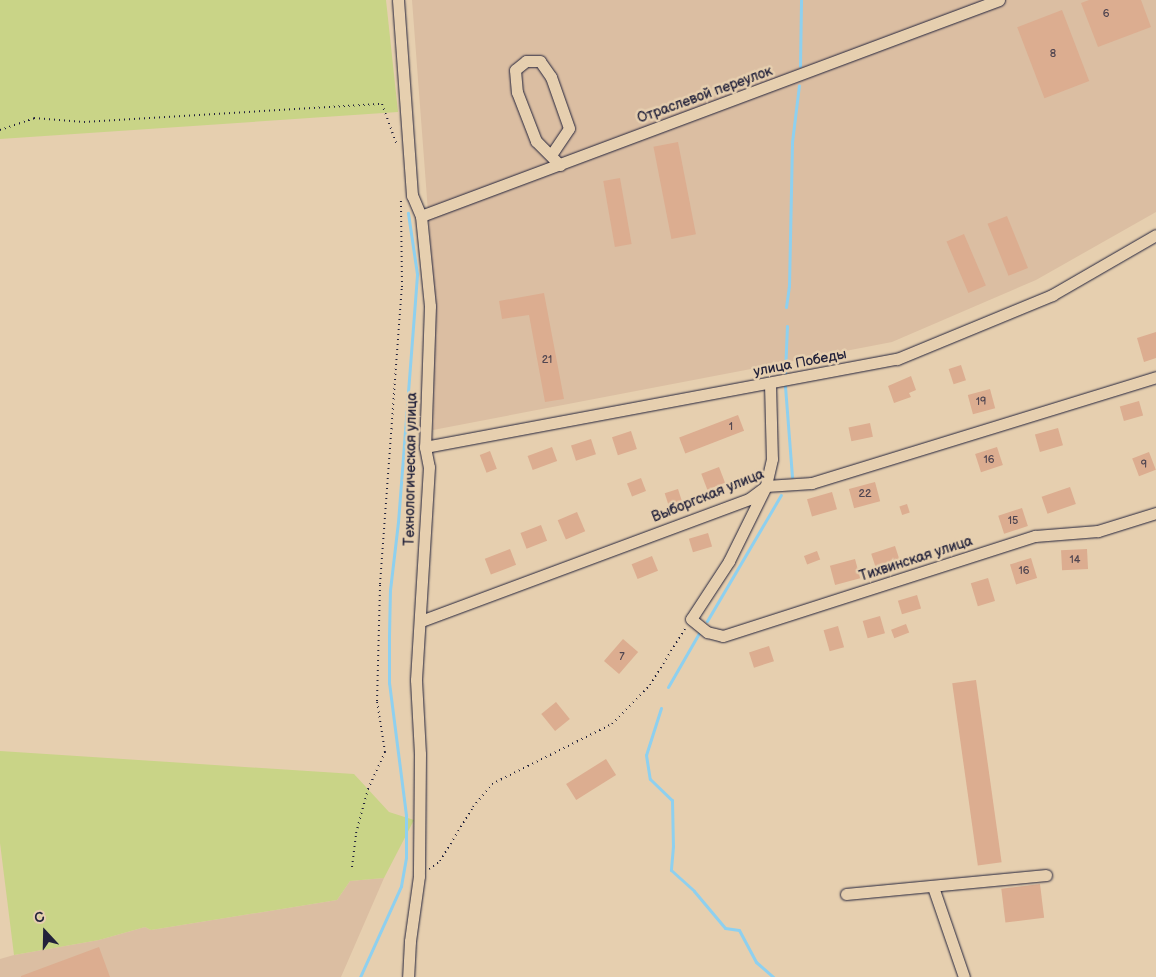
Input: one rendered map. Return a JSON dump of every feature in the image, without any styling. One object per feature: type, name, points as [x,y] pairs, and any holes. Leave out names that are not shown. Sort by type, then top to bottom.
[{"type":"street","name":"Технологическая улица","points":[[398,0],[412,195],[421,216],[430,306],[425,447],[429,467],[416,680],[420,754],[419,876],[410,941],[408,977]]},
{"type":"street","name":"Отраслевой переулок","points":[[421,216],[999,0]]},
{"type":"street","points":[[551,155],[569,128],[551,77],[540,61],[526,61],[515,70],[517,92],[536,141],[560,164]]},
{"type":"street","name":"улица Победы","points":[[425,447],[897,359],[1052,295],[1156,235]]},
{"type":"street","name":"Выборгская улица","points":[[420,621],[749,499],[766,486],[812,482],[1156,377]]},
{"type":"street","points":[[691,619],[729,561],[766,486],[772,459],[770,384]]},
{"type":"street","name":"Тихвинская улица","points":[[691,619],[707,632],[723,636],[1035,536],[1098,531],[1156,512]]},
{"type":"street","points":[[846,894],[1046,875]]},
{"type":"street","points":[[933,887],[964,977]]},
{"type":"path","points":[[0,130],[34,118],[84,122],[382,104],[398,148]]},
{"type":"path","points":[[352,867],[356,833],[368,789],[385,752],[377,701],[377,681],[380,584],[402,287],[401,196]]},
{"type":"path","points":[[419,876],[440,861],[474,807],[492,784],[612,724],[650,685],[691,619]]},
{"type":"shaded area","points":[[412,0],[1156,0],[1156,212],[1036,280],[892,342],[433,430],[435,304]]},
{"type":"shaded area","points":[[384,878],[341,977],[0,977],[0,959],[14,955],[99,940],[145,927],[151,930],[337,900],[350,881]]},
{"type":"green space","points":[[0,0],[386,0],[398,112],[0,139]]},
{"type":"green space","points":[[0,751],[354,774],[389,812],[414,820],[384,878],[350,881],[337,900],[151,930],[145,927],[99,940],[14,955],[0,843]]},
{"type":"building","points":[[1089,0],[1141,0],[1151,27],[1098,47],[1081,3]]},
{"type":"building","points":[[1062,10],[1089,81],[1044,98],[1017,27]]},
{"type":"building","points":[[678,142],[696,234],[671,239],[653,147]]},
{"type":"building","points":[[620,178],[632,244],[615,247],[603,181]]},
{"type":"building","points":[[1007,216],[1028,268],[1009,276],[988,224]]},
{"type":"building","points":[[964,234],[986,286],[968,293],[947,241]]},
{"type":"building","points":[[544,293],[564,399],[545,402],[529,315],[502,319],[499,301]]},
{"type":"building","points":[[1156,332],[1156,358],[1144,362],[1137,338]]},
{"type":"building","points":[[961,365],[966,380],[954,384],[949,369]]},
{"type":"building","points":[[911,376],[916,390],[909,393],[911,397],[894,403],[888,386]]},
{"type":"building","points":[[990,389],[995,408],[973,414],[968,395]]},
{"type":"building","points":[[1139,401],[1143,415],[1124,421],[1120,407]]},
{"type":"building","points":[[738,415],[744,431],[685,453],[679,438]]},
{"type":"building","points":[[870,423],[873,437],[851,441],[848,428]]},
{"type":"building","points":[[1058,428],[1063,445],[1040,452],[1035,435]]},
{"type":"building","points":[[631,431],[637,449],[618,455],[612,437]]},
{"type":"building","points":[[591,439],[596,454],[576,461],[571,445]]},
{"type":"building","points":[[552,447],[557,461],[533,470],[528,456]]},
{"type":"building","points":[[997,447],[1003,465],[981,472],[975,454]]},
{"type":"building","points":[[490,451],[497,469],[487,473],[480,455]]},
{"type":"building","points":[[1149,452],[1156,470],[1139,476],[1132,458]]},
{"type":"building","points":[[719,467],[725,483],[707,490],[701,474]]},
{"type":"building","points":[[641,478],[646,491],[632,496],[627,483]]},
{"type":"building","points":[[875,482],[880,501],[854,508],[849,489]]},
{"type":"building","points":[[1070,487],[1076,504],[1047,514],[1042,497]]},
{"type":"building","points":[[678,489],[683,504],[670,509],[665,493]]},
{"type":"building","points":[[832,492],[837,509],[812,516],[807,499]]},
{"type":"building","points":[[907,504],[910,513],[902,515],[899,506]]},
{"type":"building","points":[[1022,508],[1028,526],[1004,534],[998,516]]},
{"type":"building","points":[[577,512],[585,531],[566,540],[558,520]]},
{"type":"building","points":[[541,525],[547,541],[527,549],[520,533]]},
{"type":"building","points":[[708,533],[712,546],[693,552],[689,539]]},
{"type":"building","points":[[895,546],[901,564],[877,572],[871,554]]},
{"type":"building","points":[[510,549],[516,565],[491,575],[485,559]]},
{"type":"building","points":[[1087,549],[1088,569],[1062,570],[1061,550]]},
{"type":"building","points":[[817,551],[820,559],[807,564],[804,556]]},
{"type":"building","points":[[652,556],[658,571],[638,579],[632,564]]},
{"type":"building","points":[[1031,558],[1037,578],[1016,585],[1010,564]]},
{"type":"building","points":[[855,559],[860,578],[835,585],[830,566]]},
{"type":"building","points":[[988,578],[995,601],[978,606],[971,583]]},
{"type":"building","points":[[917,595],[921,608],[902,614],[898,601]]},
{"type":"building","points":[[880,616],[885,633],[868,638],[863,621]]},
{"type":"building","points":[[906,624],[909,632],[894,638],[891,630]]},
{"type":"building","points":[[838,626],[844,647],[830,651],[824,630]]},
{"type":"building","points":[[623,639],[638,652],[619,674],[604,661]]},
{"type":"building","points":[[769,646],[774,661],[754,668],[749,652]]},
{"type":"building","points":[[976,680],[1002,862],[978,866],[952,683]]},
{"type":"building","points":[[556,702],[570,719],[555,731],[541,714]]},
{"type":"building","points":[[606,759],[616,775],[576,800],[566,784]]},
{"type":"building","points":[[1040,884],[1044,918],[1005,922],[1001,889]]},
{"type":"building","points":[[99,947],[110,977],[21,977],[21,976]]},
{"type":"waterway","points":[[800,66],[801,0]]},
{"type":"waterway","points":[[786,307],[789,286],[792,142],[799,85]]},
{"type":"waterway","points":[[360,977],[401,886],[406,857],[406,815],[389,683],[389,636],[390,590],[398,522],[417,274],[408,213]]},
{"type":"waterway","points":[[785,373],[787,326]]},
{"type":"waterway","points":[[785,386],[792,477]]},
{"type":"waterway","points":[[707,621],[781,495]]},
{"type":"waterway","points":[[668,687],[699,633]]},
{"type":"waterway","points":[[661,708],[646,755],[650,779],[672,800],[673,846],[671,870],[694,891],[725,928],[739,930],[756,962],[773,977]]}]
